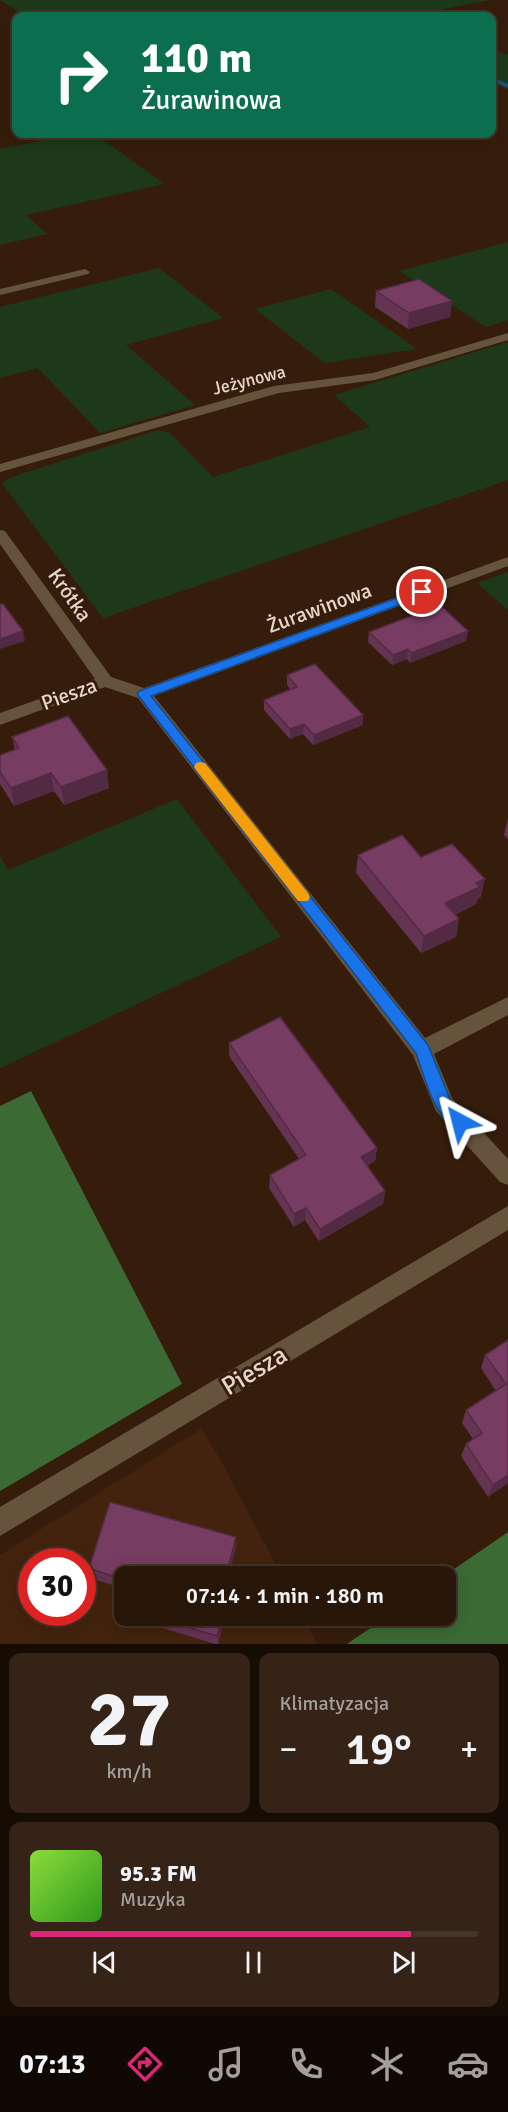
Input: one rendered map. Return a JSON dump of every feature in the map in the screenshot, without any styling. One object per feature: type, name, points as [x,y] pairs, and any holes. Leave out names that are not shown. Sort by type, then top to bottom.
[{"type":"street","name":"Jeżynowa","points":[[0,468],[278,389],[367,378],[508,336]]},
{"type":"street","name":"Krótka","points":[[0,534],[105,681]]},
{"type":"street","name":"Żurawinowa","points":[[144,694],[508,561]]},
{"type":"street","name":"Piesza","points":[[0,719],[105,681],[144,694]]},
{"type":"street","points":[[144,694],[422,1050],[444,1104],[508,1175]]},
{"type":"street","points":[[422,1050],[508,1005]]},
{"type":"street","name":"Piesza","points":[[0,1522],[508,1217]]},
{"type":"lane","points":[[0,292],[85,272]]},
{"type":"shaded area","points":[[201,1429],[216,1452],[277,1566],[114,1566],[114,1626],[307,1626],[317,1644],[0,1644],[0,1555]]},
{"type":"green space","points":[[0,0],[491,0],[427,12],[20,12]]},
{"type":"green space","points":[[496,50],[508,55],[508,89],[496,84]]},
{"type":"green space","points":[[56,138],[101,138],[164,184],[26,215],[47,234],[0,245],[0,149]]},
{"type":"green space","points":[[508,242],[508,320],[486,327],[399,271]]},
{"type":"green space","points":[[159,268],[223,318],[126,345],[195,405],[100,433],[38,368],[0,378],[0,307]]},
{"type":"green space","points":[[331,289],[417,349],[325,363],[255,309]]},
{"type":"green space","points":[[508,342],[508,480],[103,618],[2,483],[12,477],[158,430],[170,433],[213,477],[370,427],[334,395]]},
{"type":"green space","points":[[508,572],[508,610],[477,583]]},
{"type":"green space","points":[[177,799],[281,937],[0,1068],[0,856],[8,870]]},
{"type":"green space","points":[[31,1091],[182,1384],[0,1491],[0,1106]]},
{"type":"green space","points":[[508,1532],[508,1644],[347,1644],[373,1626],[456,1626],[456,1568]]},
{"type":"building","points":[[419,279],[452,301],[409,313],[376,291]]},
{"type":"building","points":[[0,604],[3,604],[23,631],[0,639]]},
{"type":"building","points":[[440,605],[468,631],[411,653],[408,649],[393,655],[369,632]]},
{"type":"building","points":[[315,664],[363,715],[314,735],[304,724],[290,729],[264,700],[297,687],[287,675]]},
{"type":"building","points":[[68,716],[107,770],[61,787],[51,773],[11,788],[0,772],[0,755],[19,748],[12,737]]},
{"type":"building","points":[[402,835],[421,857],[452,844],[485,879],[476,883],[480,887],[445,903],[459,919],[424,936],[358,855]]},
{"type":"building","points":[[280,1017],[377,1148],[361,1157],[385,1191],[320,1229],[306,1208],[294,1214],[270,1175],[306,1155],[229,1043]]},
{"type":"building","points":[[508,1340],[508,1475],[493,1485],[466,1444],[482,1433],[466,1410],[506,1384],[485,1355]]},
{"type":"building","points":[[110,1502],[236,1537],[229,1566],[114,1566],[114,1577],[96,1570],[95,1548]]},
{"type":"building","points":[[184,1626],[220,1626],[217,1636]]},
{"type":"waterway","points":[[496,81],[508,86]]},
{"type":"slow traffic","points":[[200,767],[303,897]]},
{"type":"route","points":[[422,592],[144,694],[422,1050],[444,1104],[460,1122]]}]
